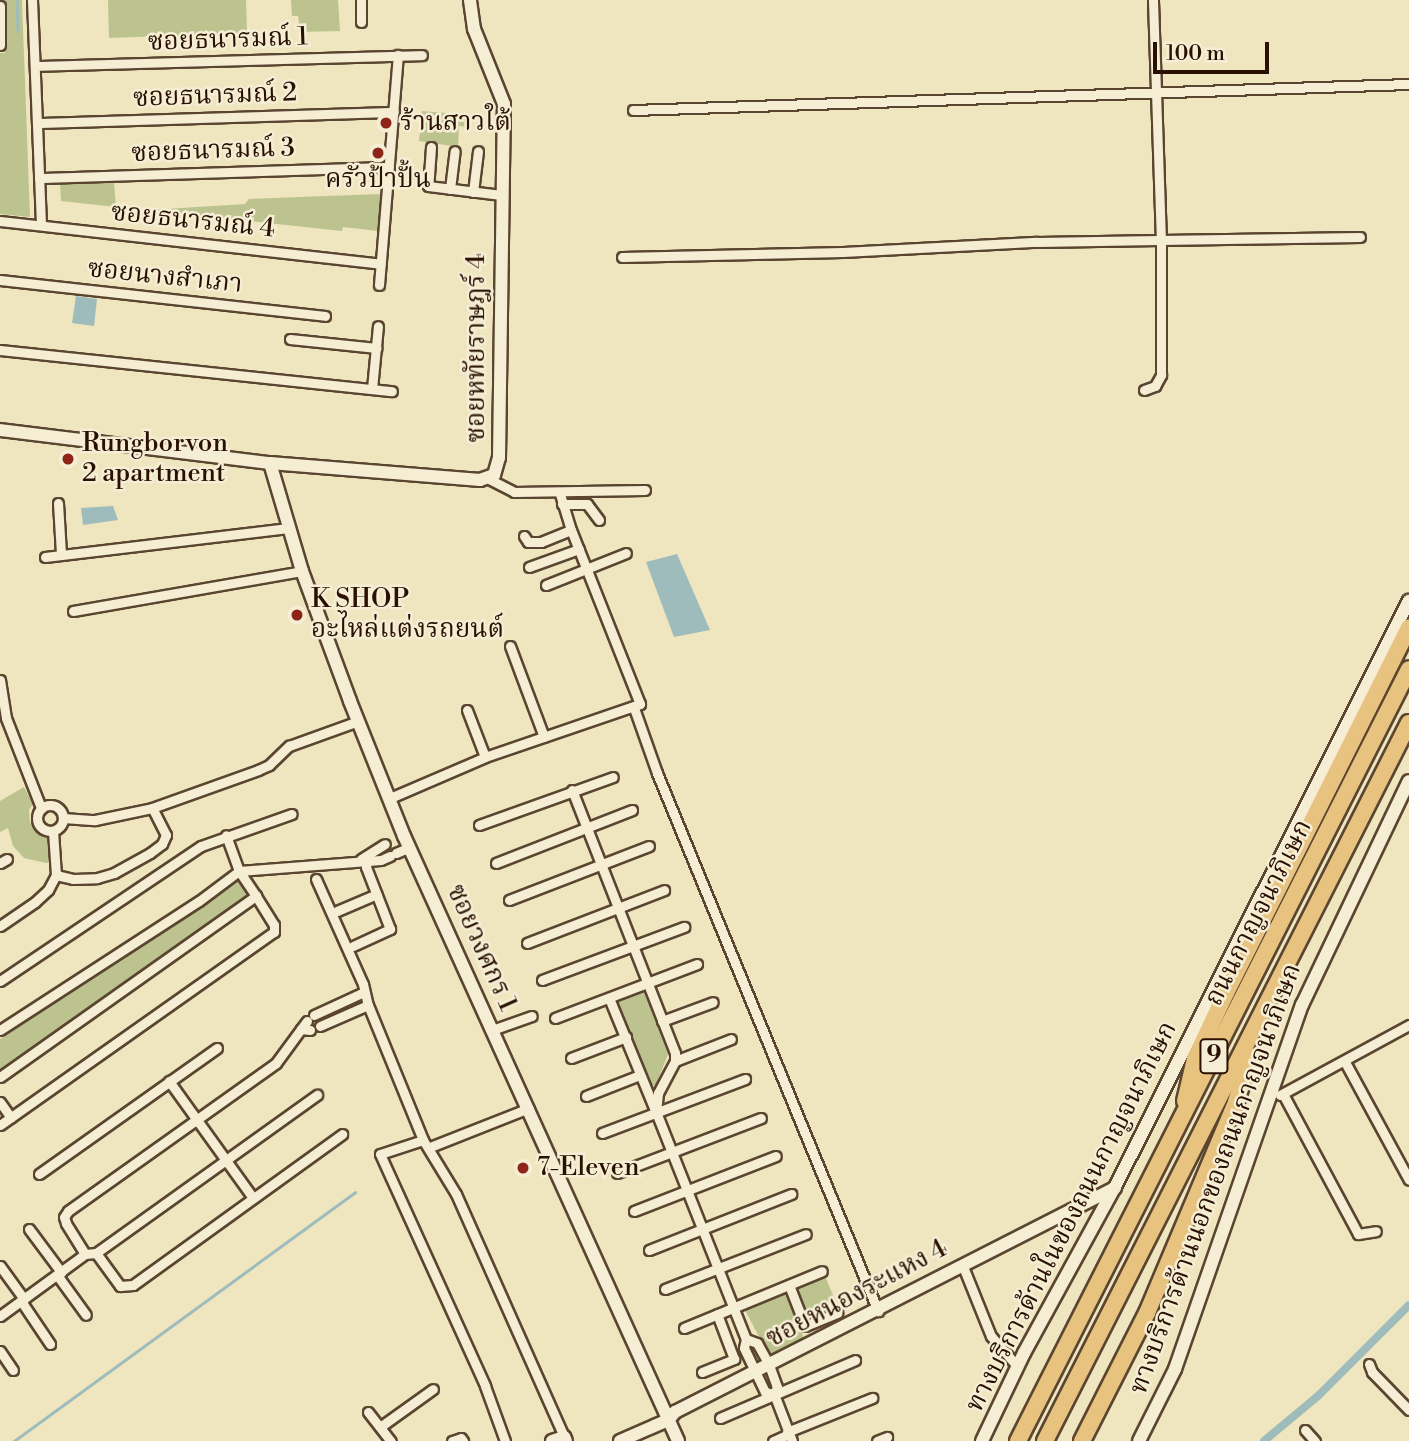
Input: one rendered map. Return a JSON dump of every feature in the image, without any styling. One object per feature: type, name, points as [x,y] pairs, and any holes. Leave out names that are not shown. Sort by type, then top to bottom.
[{"type":"highway","points":[[1183,1118],[1195,1059],[1409,627]]},
{"type":"highway","name":"ถนนกาญจนาภิเษก","points":[[1018,1441],[1409,669]]},
{"type":"highway","name":"ถนนกาญจนาภิเษก","points":[[1045,1441],[1409,723]]},
{"type":"highway","points":[[1316,815],[1366,755]]},
{"type":"highway","points":[[1082,1441],[1147,1313],[1236,1102],[1265,1011]]},
{"type":"street","points":[[32,0],[41,226]]},
{"type":"street","points":[[360,0],[362,22]]},
{"type":"street","name":"ซอยหทัยราษฎร์ 4","points":[[0,430],[270,463],[489,479],[494,475],[499,458],[504,104],[474,29],[470,0]]},
{"type":"street","points":[[1144,390],[1155,387],[1161,375],[1161,242],[1153,0]]},
{"type":"street","points":[[0,6],[0,46]]},
{"type":"street","points":[[379,285],[398,55]]},
{"type":"street","name":"ซอยธนารมณ์ 1","points":[[34,66],[422,55]]},
{"type":"street","points":[[633,110],[741,104],[1409,84]]},
{"type":"street","name":"ซอยธนารมณ์ 2","points":[[37,123],[394,112]]},
{"type":"street","points":[[431,147],[428,186],[501,195]]},
{"type":"street","points":[[450,190],[455,151]]},
{"type":"street","points":[[473,192],[478,151]]},
{"type":"street","name":"ซอยธนารมณ์ 3","points":[[39,177],[389,167]]},
{"type":"street","name":"ซอยธนารมณ์ 4","points":[[0,221],[381,264]]},
{"type":"street","points":[[622,257],[843,252],[1037,242],[1360,237]]},
{"type":"street","name":"ซอยนางสำเภา","points":[[0,280],[325,316]]},
{"type":"street","points":[[372,389],[378,327]]},
{"type":"street","points":[[290,339],[377,348]]},
{"type":"street","points":[[0,350],[392,391]]},
{"type":"street","name":"ซอยวงศกร 1","points":[[270,463],[302,571],[390,799],[398,842],[529,1108],[598,1270],[678,1441]]},
{"type":"street","points":[[489,479],[514,492],[645,490]]},
{"type":"street","points":[[390,799],[485,757],[640,704],[640,697],[571,530],[560,493]]},
{"type":"street","points":[[58,503],[61,554]]},
{"type":"street","points":[[562,505],[587,504],[599,520]]},
{"type":"street","points":[[45,557],[288,528]]},
{"type":"street","points":[[524,537],[528,542],[541,542],[571,530]]},
{"type":"street","points":[[529,567],[579,549]]},
{"type":"street","points":[[545,585],[586,567],[626,554]]},
{"type":"street","points":[[74,611],[302,571]]},
{"type":"street","name":"ทางบริการด้านในของถนนกาญจนาภิเษก","points":[[982,1441],[1017,1366],[1115,1187],[1409,601]]},
{"type":"street","points":[[510,646],[544,737]]},
{"type":"street","points":[[0,680],[6,718],[41,808]]},
{"type":"street","points":[[634,708],[653,761],[878,1311]]},
{"type":"street","points":[[467,710],[485,757]]},
{"type":"street","points":[[63,818],[95,820],[152,808],[258,770],[269,765],[289,746],[359,721]]},
{"type":"street","points":[[479,825],[613,777]]},
{"type":"street","name":"ทางบริการด้านนอกของถนนกาญจนาภิเษก","points":[[1139,1441],[1175,1368],[1309,987],[1409,781]]},
{"type":"street","points":[[572,790],[675,1061]]},
{"type":"street","points":[[49,805],[57,807],[63,818],[60,826],[53,831],[44,830],[38,824],[37,815],[41,808],[49,805]]},
{"type":"street","points":[[57,875],[73,879],[97,878],[114,873],[162,844],[166,835],[152,808]]},
{"type":"street","points":[[496,863],[632,810]]},
{"type":"street","points":[[0,981],[201,846],[292,814]]},
{"type":"street","points":[[0,926],[35,902],[48,890],[57,875],[53,831]]},
{"type":"street","points":[[0,1125],[274,932],[274,925],[239,871],[226,835]]},
{"type":"street","points":[[0,1030],[199,901],[239,871],[393,855],[398,842]]},
{"type":"street","points":[[364,859],[398,842]]},
{"type":"street","points":[[509,900],[649,846]]},
{"type":"street","points":[[353,946],[390,929],[364,859]]},
{"type":"street","points":[[316,879],[426,1144],[489,1265],[561,1439]]},
{"type":"street","points":[[527,943],[664,890]]},
{"type":"street","points":[[337,911],[377,894]]},
{"type":"street","points":[[0,1077],[256,896]]},
{"type":"street","points":[[542,979],[684,927]]},
{"type":"street","points":[[555,1018],[698,964]]},
{"type":"street","points":[[85,1254],[66,1223],[64,1217],[68,1211],[197,1121],[281,1058],[310,1024],[365,992]]},
{"type":"street","points":[[609,998],[746,1339],[744,1348],[765,1392],[774,1394]]},
{"type":"street","points":[[662,1021],[713,1002]]},
{"type":"street","points":[[310,1024],[368,1005]]},
{"type":"street","points":[[492,1030],[532,1016]]},
{"type":"street","points":[[1269,1101],[1406,1027],[1409,1040]]},
{"type":"street","points":[[571,1058],[626,1037]]},
{"type":"street","points":[[656,1112],[658,1093],[675,1061],[731,1039]]},
{"type":"street","points":[[40,1174],[217,1048]]},
{"type":"street","points":[[1345,1062],[1409,1180]]},
{"type":"street","points":[[586,1096],[640,1075]]},
{"type":"street","points":[[602,1133],[745,1079]]},
{"type":"street","points":[[169,1081],[253,1198]]},
{"type":"street","points":[[1283,1094],[1358,1234],[1376,1231]]},
{"type":"street","points":[[0,1316],[85,1254],[96,1253],[317,1095]]},
{"type":"street","points":[[0,1102],[11,1118]]},
{"type":"street","points":[[505,1441],[485,1386],[380,1154],[426,1144],[529,1108]]},
{"type":"street","points":[[617,1173],[761,1118]]},
{"type":"street","points":[[96,1253],[120,1286],[127,1287],[342,1134]]},
{"type":"street","points":[[634,1211],[776,1156]]},
{"type":"street","name":"ซอยหนองระแหง 4","points":[[620,1441],[668,1420],[675,1412],[878,1311],[962,1264],[1115,1187]]},
{"type":"street","points":[[649,1250],[791,1195]]},
{"type":"street","points":[[29,1229],[86,1315]]},
{"type":"street","points":[[665,1289],[806,1234]]},
{"type":"street","points":[[962,1264],[991,1336],[1017,1366]]},
{"type":"street","points":[[0,1266],[50,1344]]},
{"type":"street","points":[[684,1328],[822,1272]]},
{"type":"street","points":[[789,1285],[804,1326],[838,1313]]},
{"type":"street","points":[[702,1372],[734,1359],[717,1314]]},
{"type":"street","points":[[746,1339],[757,1343],[769,1365],[777,1387],[774,1394],[789,1436]]},
{"type":"street","points":[[0,1352],[13,1370]]},
{"type":"street","points":[[720,1418],[855,1360]]},
{"type":"street","points":[[1369,1364],[1372,1373],[1409,1409]]},
{"type":"street","points":[[380,1427],[433,1389]]},
{"type":"street","points":[[774,1441],[873,1398]]},
{"type":"street","points":[[368,1412],[391,1441]]},
{"type":"street","points":[[1305,1430],[1315,1441]]},
{"type":"street","points":[[877,1441],[887,1437]]},
{"type":"street","points":[[452,1441],[461,1438],[463,1441]]},
{"type":"green space","points":[[0,0],[22,0],[30,217],[0,214],[0,53],[5,53],[6,44]]},
{"type":"green space","points":[[108,0],[246,0],[247,33],[109,38]]},
{"type":"green space","points":[[291,0],[338,0],[340,31],[300,32],[298,16],[292,16]]},
{"type":"green space","points":[[422,111],[469,115],[468,127],[459,126],[458,147],[419,141]]},
{"type":"green space","points":[[114,182],[116,207],[61,201],[60,183]]},
{"type":"green space","points":[[381,194],[378,231],[343,227],[342,231],[148,210],[245,204],[249,199]]},
{"type":"green space","points":[[24,787],[33,804],[29,810],[30,822],[36,831],[55,835],[59,861],[46,863],[24,858],[13,846],[8,828],[0,832],[0,801]]},
{"type":"green space","points":[[239,878],[253,896],[0,1070],[0,1039],[206,905]]},
{"type":"green space","points":[[643,989],[668,1054],[656,1085],[650,1086],[615,1000]]},
{"type":"green space","points":[[825,1276],[838,1307],[807,1319],[795,1288]]},
{"type":"green space","points":[[785,1294],[804,1338],[769,1356],[745,1310]]},
{"type":"water","points":[[76,296],[97,299],[94,326],[72,323]]},
{"type":"water","points":[[113,506],[118,520],[83,525],[81,508]]},
{"type":"water","points":[[677,554],[710,630],[674,637],[646,562]]},
{"type":"waterway","points":[[17,0],[18,31]]},
{"type":"waterway","points":[[14,1441],[355,1192]]},
{"type":"waterway","points":[[1264,1441],[1319,1395],[1409,1305]]},
{"type":"place","name":"ร้านสาวใต้","points":[[386,123]]},
{"type":"place","name":"ครัวป้าปั้น","points":[[378,153]]},
{"type":"place","name":"Rungborvon 2 apartment","points":[[68,459]]},
{"type":"place","name":"K SHOP อะไหล่แต่งรถยนต์","points":[[297,615]]},
{"type":"place","name":"7-Eleven","points":[[523,1168]]}]
